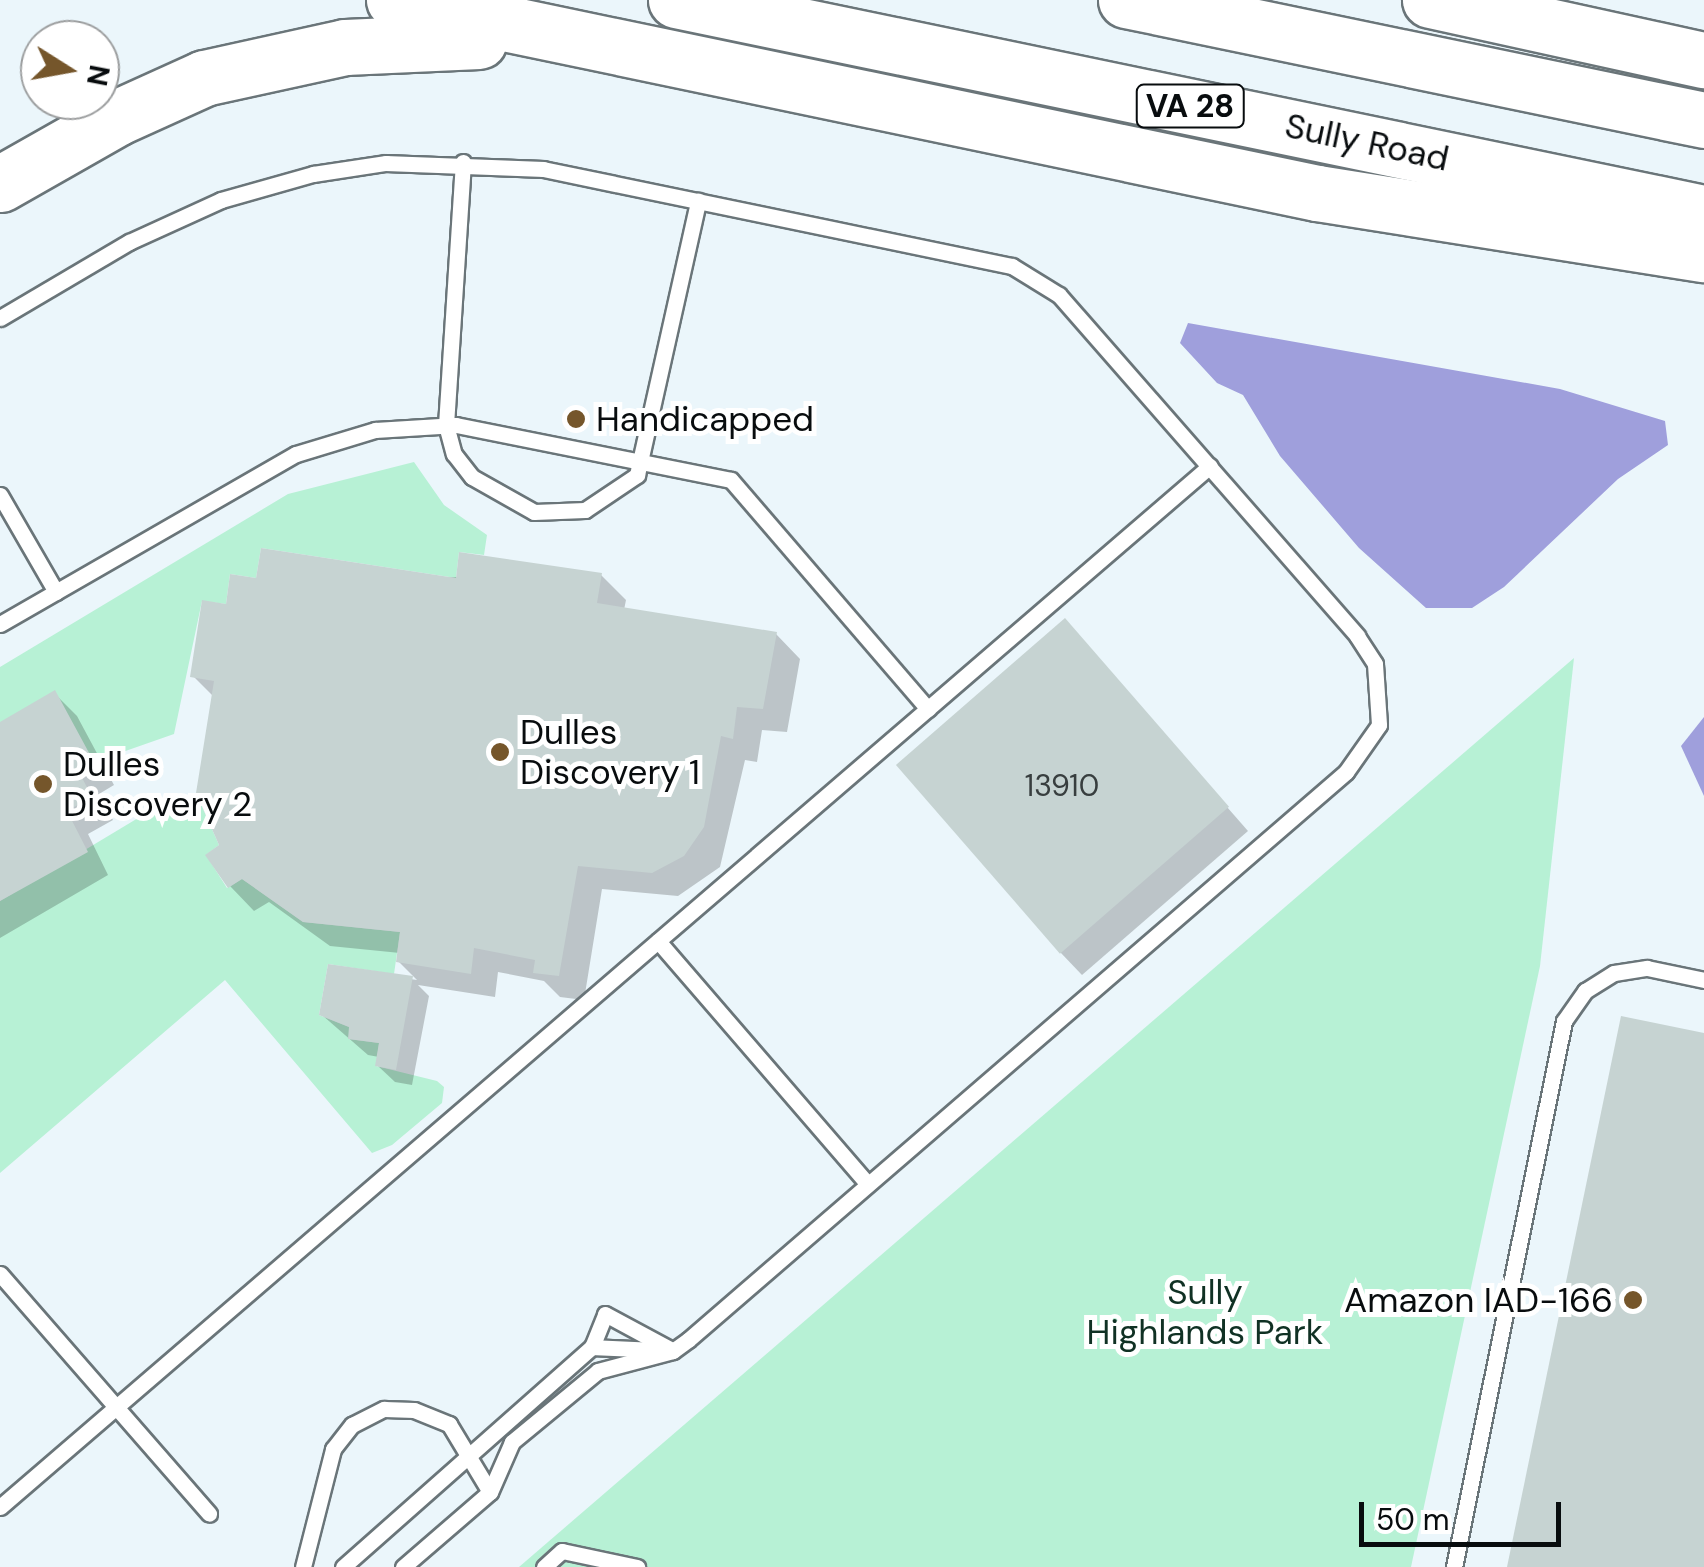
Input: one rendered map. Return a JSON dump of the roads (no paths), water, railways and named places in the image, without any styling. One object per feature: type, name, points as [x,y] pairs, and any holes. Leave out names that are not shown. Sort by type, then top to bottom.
[{"type":"highway","points":[[394,0],[1317,193],[1704,254]]},
{"type":"highway","name":"Sully Road","points":[[676,0],[1704,212]]},
{"type":"highway","points":[[1126,0],[1704,120]]},
{"type":"highway","points":[[1430,0],[1704,60]]},
{"type":"highway","points":[[0,184],[192,83],[345,47],[494,42],[760,79]]},
{"type":"lane","points":[[463,162],[446,425],[454,454],[472,478],[534,512],[585,510],[606,500],[644,461],[698,201]]},
{"type":"lane","points":[[0,318],[158,227],[236,195],[350,167],[463,162],[542,169],[996,262],[1041,278],[1368,650],[1381,694],[1375,737],[1346,772],[673,1351],[598,1371],[512,1442],[490,1492],[403,1567]]},
{"type":"lane","points":[[0,624],[296,454],[375,430],[446,425],[717,475],[742,488],[928,709]]},
{"type":"lane","points":[[0,1506],[1210,466]]},
{"type":"lane","points":[[0,495],[56,592]]},
{"type":"lane","points":[[658,941],[868,1184]]},
{"type":"lane","points":[[1454,1567],[1564,1021],[1585,991],[1614,972],[1647,968],[1704,980]]},
{"type":"lane","points":[[0,1274],[210,1514]]},
{"type":"lane","points":[[343,1567],[592,1347],[605,1314],[673,1351]]},
{"type":"lane","points":[[592,1347],[673,1351]]},
{"type":"lane","points":[[302,1567],[326,1463],[352,1425],[384,1409],[426,1414],[448,1424],[490,1492]]},
{"type":"lane","points":[[544,1567],[562,1552],[637,1567]]},
{"type":"water","points":[[1188,323],[1560,389],[1665,421],[1668,445],[1618,479],[1504,587],[1472,608],[1426,608],[1359,548],[1280,456],[1243,395],[1217,383],[1180,343]]},
{"type":"water","points":[[1704,717],[1704,796],[1681,746]]},
{"type":"place","name":"Handicapped","points":[[576,419]]},
{"type":"place","name":"Dulles Discovery 1","points":[[500,752]]},
{"type":"place","name":"Dulles Discovery 2","points":[[43,784]]},
{"type":"place","name":"Amazon IAD-166","points":[[1633,1300]]},
{"type":"park label","name":"Sully Highlands Park","points":[[1205,1312]]}]
